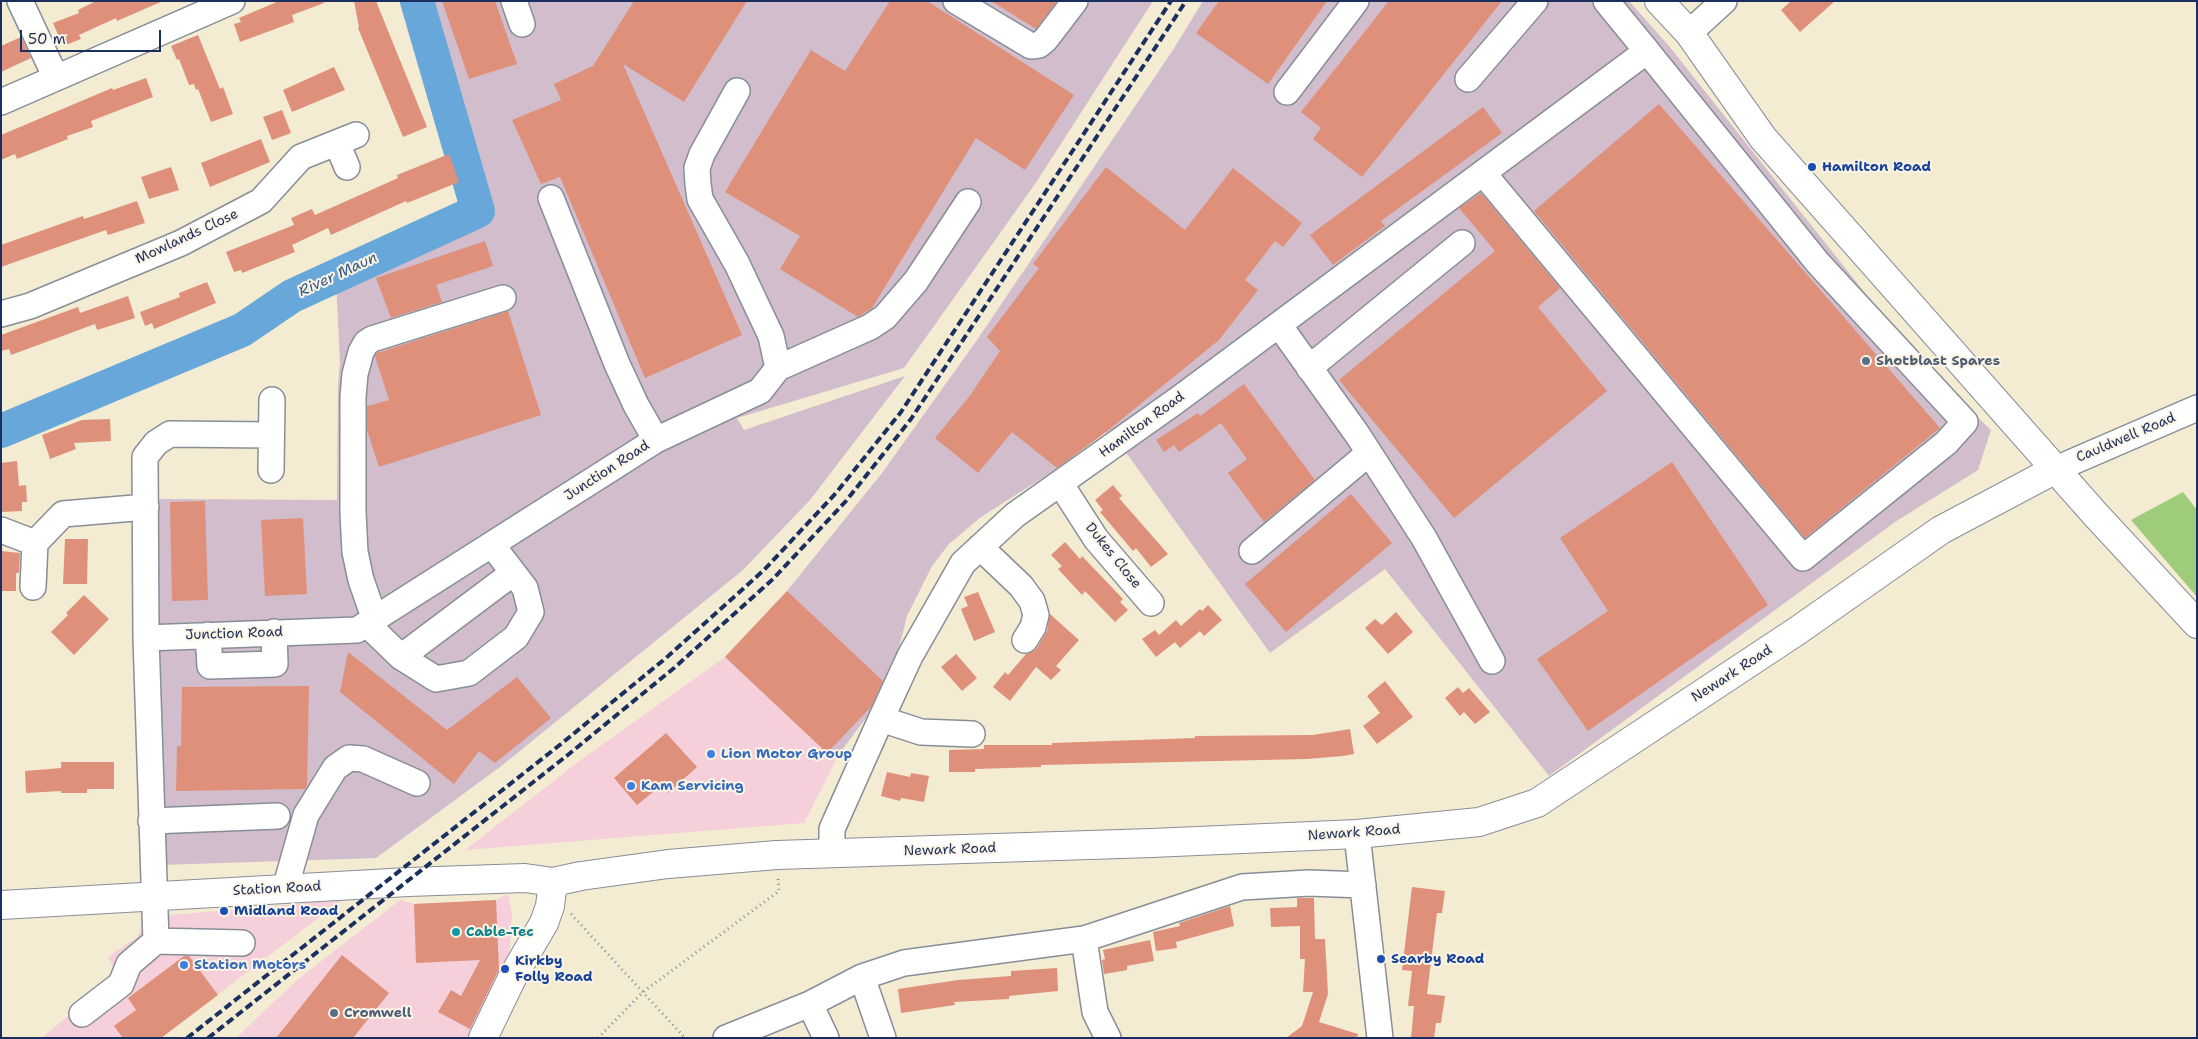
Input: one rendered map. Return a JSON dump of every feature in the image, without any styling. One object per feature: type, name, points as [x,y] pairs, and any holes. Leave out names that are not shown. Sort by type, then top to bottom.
[{"type":"main road","points":[[1659,1],[1689,32],[1763,138],[2056,469],[2197,624]]},
{"type":"main road","name":"Newark Road","points":[[551,894],[581,876],[668,864],[777,855],[1152,844],[1357,834],[1478,822],[1536,803],[1797,631],[1941,530],[2056,469]]},
{"type":"main road","name":"Station Road","points":[[1,905],[286,888],[525,878],[551,894]]},
{"type":"main road","points":[[483,1038],[513,976],[544,923],[551,894]]},
{"type":"street","points":[[20,1],[56,78]]},
{"type":"street","points":[[956,1],[1031,46],[1040,45],[1046,39],[1075,1]]},
{"type":"street","points":[[1287,92],[1356,1]]},
{"type":"street","points":[[1468,78],[1535,1]]},
{"type":"street","points":[[1483,173],[1803,558],[1946,443],[1965,422],[1818,263],[1606,1]]},
{"type":"street","points":[[1689,32],[1724,1]]},
{"type":"street","points":[[1,102],[229,2]]},
{"type":"street","name":"Hamilton Road","points":[[832,854],[832,829],[881,719],[910,656],[963,563],[1015,515],[1279,325],[1646,51]]},
{"type":"street","points":[[737,91],[702,154],[697,168],[700,199],[737,264],[771,336],[778,368],[870,328],[885,317],[916,281],[968,202]]},
{"type":"street","name":"Mowlands Close","points":[[1,314],[30,306],[189,239],[261,201],[301,157],[346,139],[346,168]]},
{"type":"street","points":[[551,198],[617,364],[636,405],[656,440]]},
{"type":"street","points":[[1309,368],[1462,243]]},
{"type":"street","points":[[492,545],[525,588],[531,612],[516,637],[469,673],[436,679],[401,656],[371,622],[355,552],[352,397],[361,352],[366,343],[372,339],[503,298]]},
{"type":"street","points":[[1279,325],[1369,453],[1424,538],[1492,661]]},
{"type":"street","name":"Junction Road","points":[[146,638],[357,630],[656,440],[760,391],[778,368]]},
{"type":"street","points":[[271,470],[272,400]]},
{"type":"street","name":"Cauldwell Road","points":[[2056,469],[2197,408]]},
{"type":"street","points":[[156,941],[153,896],[146,638],[145,457],[156,443],[170,434],[271,436]]},
{"type":"street","points":[[1252,551],[1369,453]]},
{"type":"street","name":"Dukes Close","points":[[1060,483],[1096,539],[1151,603]]},
{"type":"street","points":[[33,587],[35,544],[63,514],[146,508]]},
{"type":"street","points":[[1,530],[35,544]]},
{"type":"street","points":[[980,547],[1021,586],[1032,601],[1036,614],[1033,627],[1025,640]]},
{"type":"street","points":[[401,656],[513,573]]},
{"type":"street","points":[[881,719],[921,732],[972,734]]},
{"type":"street","points":[[286,888],[306,815],[335,768],[349,758],[364,759],[417,783]]},
{"type":"street","points":[[151,821],[277,816]]},
{"type":"street","points":[[1357,834],[1380,1038]]},
{"type":"street","points":[[726,1038],[810,1004],[862,976],[904,963],[1084,939],[1242,887],[1309,883],[1363,885]]},
{"type":"street","points":[[1084,939],[1095,1012],[1108,1038]]},
{"type":"street","points":[[82,1014],[121,984],[129,964],[156,941],[242,943]]},
{"type":"street","points":[[862,976],[883,1038]]},
{"type":"street","points":[[810,1004],[826,1038]]},
{"type":"path","points":[[598,1038],[643,992],[779,891],[777,855]]},
{"type":"path","points":[[551,894],[574,916],[685,1038]]},
{"type":"shaded area","points":[[420,1],[1153,1],[1035,184],[904,368],[737,418],[744,430],[905,376],[810,500],[743,570],[500,767],[376,858],[160,865],[158,499],[337,500],[340,362],[336,282],[495,210]]},
{"type":"shaded area","points":[[1203,1],[1629,1],[1669,46],[1919,361],[1991,430],[1978,470],[1895,522],[1549,776],[1385,569],[1270,653],[1125,451],[1106,432],[1058,468],[981,517],[949,544],[932,566],[907,616],[889,687],[839,754],[827,753],[725,657],[787,591],[882,473],[977,340],[1173,50]]},
{"type":"shaded area","name":"Lion Motor Group","points":[[725,657],[827,753],[839,754],[804,823],[465,850],[582,759]]},
{"type":"shaded area","points":[[508,894],[512,914],[509,958],[473,1038],[236,1038],[297,980],[400,900],[414,904],[496,900]]},
{"type":"shaded area","name":"Station Motors","points":[[342,900],[161,1038],[42,1038],[117,974],[108,957],[137,937],[147,917]]},
{"type":"green space","points":[[2183,492],[2197,510],[2197,597],[2131,520]]},
{"type":"building","points":[[96,1],[163,1],[117,21],[116,18],[79,35],[81,39],[63,46],[53,23],[79,13],[78,10]]},
{"type":"building","points":[[279,1],[324,1],[324,3],[292,15],[294,22],[240,42],[234,24],[241,22],[239,18]]},
{"type":"building","points":[[354,1],[376,1],[427,127],[403,137],[358,28]]},
{"type":"building","points":[[442,1],[495,1],[517,64],[469,79]]},
{"type":"building","points":[[634,1],[747,1],[684,102],[623,64],[742,335],[645,378],[560,177],[541,184],[512,120],[561,100],[554,84],[593,66]]},
{"type":"building","points":[[890,1],[927,1],[1074,95],[1025,170],[976,138],[872,308],[858,317],[780,269],[800,236],[725,192],[811,50],[845,71]]},
{"type":"building","points":[[991,1],[1057,1],[1036,29]]},
{"type":"building","points":[[1219,1],[1327,1],[1268,84],[1196,33]]},
{"type":"building","points":[[1389,1],[1502,1],[1362,177],[1313,139],[1321,128],[1301,112]]},
{"type":"building","points":[[1791,1],[1835,1],[1800,32],[1781,10]]},
{"type":"building","points":[[198,35],[220,89],[223,87],[233,114],[211,122],[198,89],[196,90],[194,84],[189,85],[179,59],[177,60],[171,46]]},
{"type":"building","points":[[21,37],[31,58],[1,72],[1,46]]},
{"type":"building","points":[[334,67],[345,90],[292,112],[283,90]]},
{"type":"building","points":[[146,78],[153,97],[91,121],[93,127],[67,136],[68,139],[17,159],[15,154],[1,160],[1,135],[112,88],[113,90]]},
{"type":"building","points":[[1659,104],[1940,428],[1805,538],[1534,211]]},
{"type":"building","points":[[1483,107],[1502,133],[1381,221],[1385,226],[1333,265],[1310,235]]},
{"type":"building","points":[[282,110],[291,133],[272,140],[263,117]]},
{"type":"building","points":[[261,139],[270,162],[210,187],[201,163]]},
{"type":"building","points":[[449,154],[459,182],[407,203],[406,201],[331,235],[328,228],[292,245],[295,252],[242,273],[241,270],[234,272],[226,252],[294,225],[291,218],[312,209],[315,215],[398,178],[397,175]]},
{"type":"building","points":[[171,167],[179,190],[149,199],[141,177]]},
{"type":"building","points":[[1106,167],[1185,230],[1233,168],[1302,223],[1283,247],[1275,241],[1245,280],[1258,290],[1219,340],[1106,432],[1057,468],[1012,432],[978,473],[935,438],[969,397],[1000,351],[987,337],[1039,268],[1033,264]]},
{"type":"building","points":[[1481,193],[1560,288],[1538,307],[1607,391],[1454,518],[1339,380],[1495,251],[1459,208]]},
{"type":"building","points":[[137,201],[145,223],[108,235],[106,230],[1,267],[1,245],[83,216],[84,219]]},
{"type":"building","points":[[485,241],[493,266],[436,285],[442,302],[391,318],[376,278]]},
{"type":"building","points":[[207,282],[216,303],[154,329],[152,323],[145,326],[140,312],[180,297],[179,293]]},
{"type":"building","points":[[128,296],[135,318],[97,330],[95,324],[11,355],[9,349],[1,351],[1,335],[78,307],[80,313]]},
{"type":"building","points":[[508,311],[541,415],[379,467],[367,430],[367,406],[389,400],[375,356],[377,353]]},
{"type":"building","points":[[1244,384],[1315,480],[1264,522],[1228,473],[1247,459],[1221,423],[1179,452],[1174,445],[1164,452],[1156,440],[1198,413],[1200,416]]},
{"type":"building","points":[[110,419],[111,441],[74,443],[76,449],[50,459],[42,435],[82,420]]},
{"type":"building","points":[[17,461],[19,486],[26,485],[27,502],[22,502],[22,511],[1,512],[1,463]]},
{"type":"building","points":[[1672,462],[1768,605],[1588,731],[1537,659],[1608,611],[1560,538]]},
{"type":"building","points":[[1113,485],[1122,496],[1119,498],[1168,554],[1151,567],[1136,548],[1133,551],[1100,512],[1103,510],[1095,500]]},
{"type":"building","points":[[1351,494],[1392,543],[1286,632],[1245,584]]},
{"type":"building","points":[[205,501],[208,600],[172,601],[170,502]]},
{"type":"building","points":[[303,518],[307,594],[265,596],[261,520]]},
{"type":"building","points":[[65,539],[88,539],[87,584],[63,584]]},
{"type":"building","points":[[1065,542],[1080,559],[1082,556],[1123,599],[1120,602],[1128,610],[1115,622],[1085,591],[1082,595],[1058,569],[1062,566],[1051,555]]},
{"type":"building","points":[[1,551],[20,553],[19,573],[16,573],[16,591],[1,591]]},
{"type":"building","points":[[787,591],[883,681],[871,707],[827,753],[725,657]]},
{"type":"building","points":[[978,592],[995,632],[974,641],[961,609],[968,606],[964,597]]},
{"type":"building","points":[[84,595],[109,619],[74,655],[51,632]]},
{"type":"building","points":[[1208,605],[1222,620],[1204,636],[1200,631],[1180,648],[1175,642],[1156,657],[1142,639],[1155,630],[1159,635],[1176,620],[1181,626],[1200,609],[1202,611]]},
{"type":"building","points":[[1396,612],[1413,632],[1388,654],[1365,628],[1375,619],[1382,625]]},
{"type":"building","points":[[1050,614],[1079,640],[1056,666],[1061,670],[1051,680],[1036,667],[1010,701],[993,687],[1005,672],[1008,675],[1026,654],[1037,648],[1047,631]]},
{"type":"building","points":[[348,652],[447,730],[517,677],[551,718],[495,763],[479,751],[454,784],[340,692]]},
{"type":"building","points":[[956,654],[977,678],[962,691],[941,667]]},
{"type":"building","points":[[1385,681],[1413,717],[1377,744],[1363,726],[1380,713],[1367,696]]},
{"type":"building","points":[[309,686],[307,785],[305,789],[176,791],[177,746],[181,746],[182,687]]},
{"type":"building","points":[[1458,687],[1463,693],[1469,688],[1490,712],[1475,724],[1464,712],[1460,716],[1445,698]]},
{"type":"building","points":[[1350,729],[1354,754],[1343,756],[1307,759],[1041,765],[1041,767],[975,769],[975,772],[949,772],[949,750],[984,749],[984,745],[1052,745],[1052,743],[1195,738],[1195,736],[1313,735]]},
{"type":"building","points":[[666,733],[697,767],[668,793],[663,784],[637,805],[614,778]]},
{"type":"building","points":[[61,762],[114,762],[114,789],[87,789],[87,793],[61,793],[61,791],[26,793],[25,771],[61,768]]},
{"type":"building","points":[[887,772],[910,777],[911,773],[929,776],[924,802],[901,798],[900,801],[881,796]]},
{"type":"building","points":[[1412,887],[1445,891],[1442,913],[1437,913],[1427,994],[1445,996],[1441,1023],[1436,1023],[1434,1038],[1411,1038],[1414,1006],[1408,1006],[1412,971],[1402,970]]},
{"type":"building","points":[[1297,898],[1314,898],[1315,939],[1325,939],[1328,994],[1319,1022],[1358,1034],[1357,1038],[1286,1038],[1302,1026],[1313,992],[1303,992],[1305,959],[1300,959],[1300,926],[1271,927],[1270,908],[1297,907]]},
{"type":"building","name":"Cable-Tec","points":[[496,900],[499,969],[470,1029],[438,1012],[451,990],[461,996],[480,960],[416,963],[414,904]]},
{"type":"building","points":[[1230,906],[1234,926],[1176,942],[1177,948],[1156,951],[1153,932],[1180,926],[1179,923]]},
{"type":"building","points":[[1150,940],[1154,961],[1127,966],[1127,970],[1104,974],[1102,960],[1105,959],[1103,950]]},
{"type":"building","name":"Cromwell","points":[[342,955],[389,993],[353,1038],[276,1038]]},
{"type":"building","points":[[184,956],[189,956],[218,995],[161,1038],[123,1038],[114,1026],[136,1010],[128,998]]},
{"type":"building","points":[[1057,968],[1058,991],[1009,996],[1009,999],[954,1002],[955,1005],[901,1013],[898,989],[958,980],[1011,976],[1011,971]]},
{"type":"waterway","name":"River Maun","points":[[1,431],[242,330],[292,296],[478,211],[417,1]]},
{"type":"railway","points":[[187,1038],[561,744],[666,658],[764,570],[836,493],[901,412],[1171,1]]},
{"type":"railway","points":[[208,1038],[569,754],[674,668],[773,579],[846,501],[911,419],[1186,1]]},
{"type":"place","name":"Hamilton Road","points":[[1812,167]]},
{"type":"place","name":"Shotblast Spares","points":[[1866,361]]},
{"type":"place","name":"Lion Motor Group","points":[[711,754]]},
{"type":"place","name":"Kam Servicing","points":[[631,786]]},
{"type":"place","name":"Midland Road","points":[[224,911]]},
{"type":"place","name":"Cable-Tec","points":[[456,932]]},
{"type":"place","name":"Searby Road","points":[[1381,959]]},
{"type":"place","name":"Station Motors","points":[[184,965]]},
{"type":"place","name":"Kirkby Folly Road","points":[[505,969]]},
{"type":"place","name":"Cromwell","points":[[334,1013]]}]
